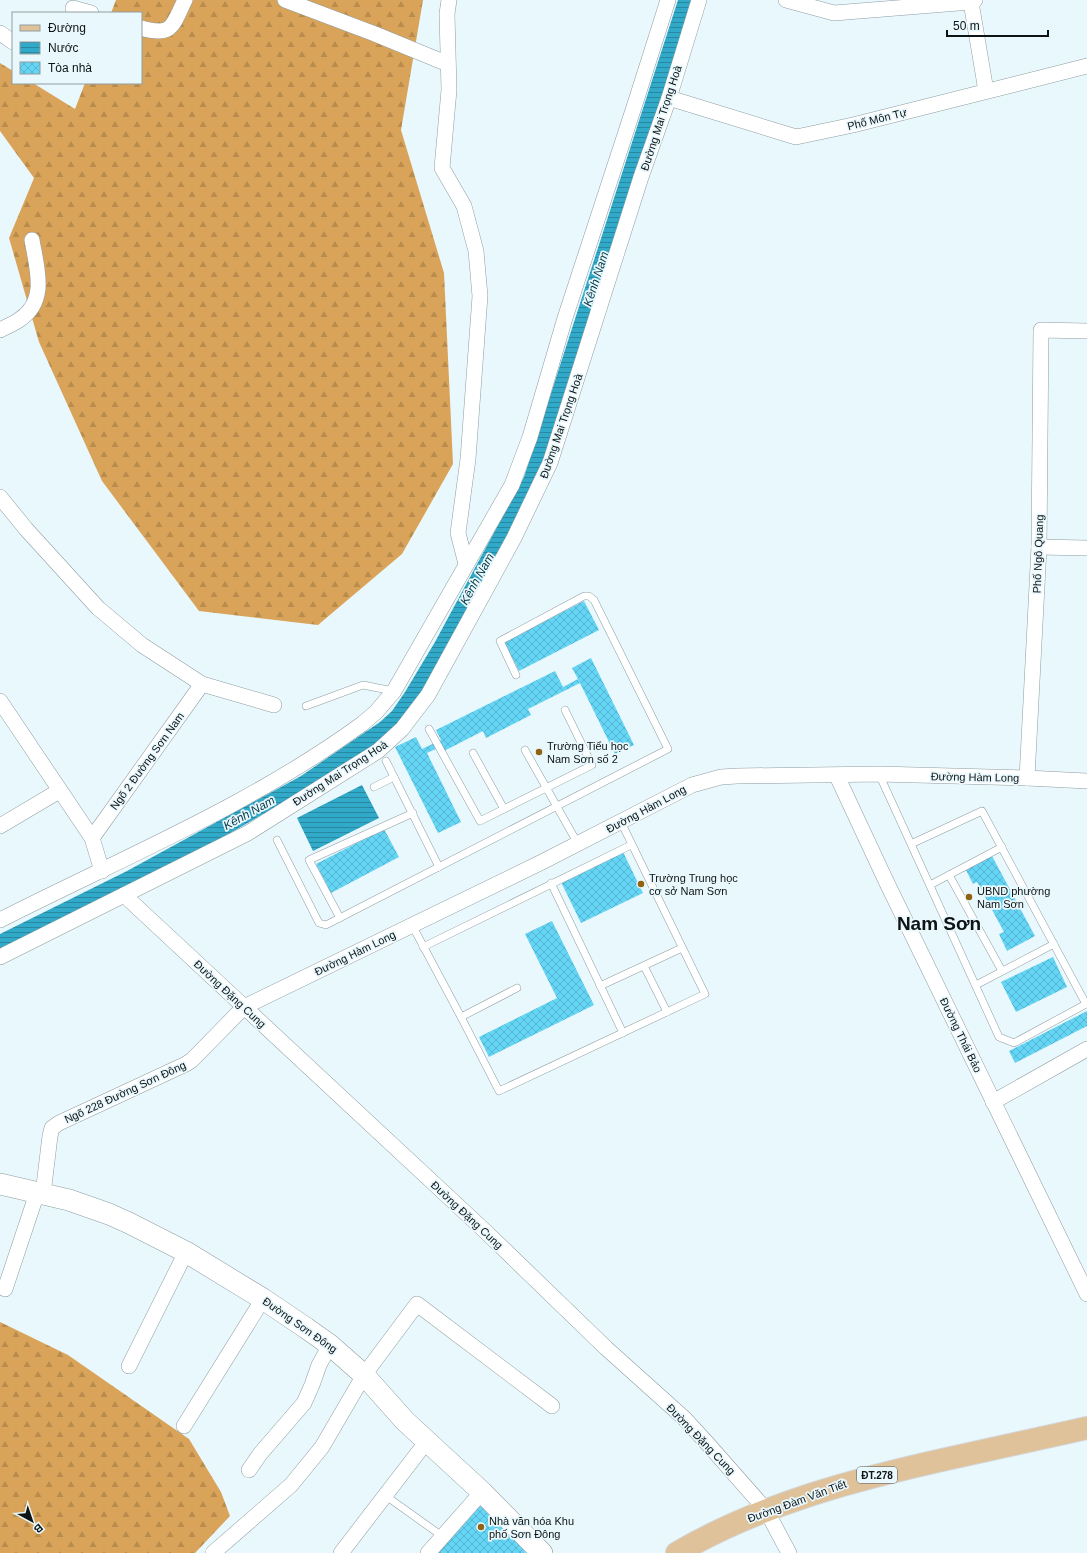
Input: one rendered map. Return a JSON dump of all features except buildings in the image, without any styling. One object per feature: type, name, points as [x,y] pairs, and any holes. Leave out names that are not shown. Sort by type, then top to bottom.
[{"type":"main road","name":"Đường Sơn Đông","points":[[0,1184],[69,1200],[109,1214],[186,1252],[263,1299],[330,1345],[364,1375],[405,1421],[482,1492],[542,1553]]},
{"type":"main road","name":"Đường Đàm Văn Tiết","points":[[677,1553],[694,1543],[766,1510],[867,1477],[1087,1428]]},
{"type":"street","points":[[142,28],[156,32],[166,31],[173,25],[185,0]]},
{"type":"street","points":[[285,0],[375,34],[448,64]]},
{"type":"street","points":[[449,0],[447,14],[449,90],[442,168],[464,206],[476,251],[480,296],[468,459],[458,533],[466,564]]},
{"type":"street","points":[[0,920],[190,828],[266,786],[362,724],[376,712],[394,691],[512,485],[530,437],[565,318],[668,0]]},
{"type":"street","name":"Đường Mai Trọng Hoà","points":[[0,957],[248,833],[378,751],[402,729],[428,696],[514,538],[550,463],[641,177],[669,98],[699,0]]},
{"type":"street","points":[[786,0],[834,13],[973,1],[986,91]]},
{"type":"street","points":[[72,7],[88,12]]},
{"type":"street","points":[[0,33],[12,41]]},
{"type":"street","name":"Phố Môn Tự","points":[[669,98],[796,137],[853,125],[1087,66]]},
{"type":"street","points":[[0,330],[20,320],[35,304],[39,289],[32,240]]},
{"type":"street","name":"Phố Ngô Quang","points":[[1028,778],[1039,547],[1041,330],[1087,331]]},
{"type":"street","points":[[0,497],[26,529],[98,608],[142,645],[202,684],[274,705]]},
{"type":"street","points":[[1039,547],[1087,548]]},
{"type":"street","name":"Ngõ 2 Đường Sơn Nam","points":[[92,838],[202,684]]},
{"type":"street","points":[[0,701],[92,838],[102,870]]},
{"type":"street","name":"Đường Hàm Long","points":[[244,1007],[578,844],[692,785],[721,777],[837,776],[879,774],[1087,781]]},
{"type":"street","name":"Đường Thái Bảo","points":[[837,776],[886,881],[1087,1294]]},
{"type":"street","points":[[0,826],[60,791]]},
{"type":"street","name":"Đường Đặng Cung","points":[[124,895],[485,1231],[606,1348],[684,1418],[766,1510],[789,1553]]},
{"type":"street","name":"Ngõ 228 Đường Sơn Đông","points":[[5,1289],[40,1193],[52,1128],[58,1122],[186,1064],[192,1060],[244,1007]]},
{"type":"street","points":[[993,1102],[1087,1049]]},
{"type":"street","points":[[129,1366],[186,1252]]},
{"type":"street","points":[[184,1426],[263,1299]]},
{"type":"street","points":[[213,1553],[291,1485],[322,1447],[364,1375],[417,1304],[552,1406]]},
{"type":"street","points":[[249,1470],[260,1454],[304,1403],[312,1386],[318,1365],[330,1345]]},
{"type":"street","points":[[341,1553],[427,1441]]},
{"type":"street","points":[[428,1553],[482,1492]]},
{"type":"lane","points":[[276,840],[319,922],[326,925],[668,749],[594,600],[589,596],[584,596],[500,642],[516,675]]},
{"type":"lane","points":[[306,706],[363,685],[394,691]]},
{"type":"lane","points":[[429,730],[480,821],[592,765],[564,710]]},
{"type":"lane","points":[[525,750],[578,844]]},
{"type":"lane","points":[[473,753],[504,809]]},
{"type":"lane","points":[[386,761],[439,867]]},
{"type":"lane","points":[[879,774],[999,1037],[1014,1043],[1086,1004],[982,810],[911,844]]},
{"type":"lane","points":[[374,787],[394,777]]},
{"type":"lane","points":[[340,918],[309,860],[413,813]]},
{"type":"lane","points":[[412,925],[499,1091],[705,994],[621,822]]},
{"type":"lane","points":[[424,947],[632,845]]},
{"type":"lane","points":[[930,885],[1002,847]]},
{"type":"lane","points":[[949,875],[1002,971]]},
{"type":"lane","points":[[551,884],[623,1033]]},
{"type":"lane","points":[[976,985],[1054,944]]},
{"type":"lane","points":[[600,986],[682,948]]},
{"type":"lane","points":[[644,966],[667,1012]]},
{"type":"lane","points":[[461,1017],[517,988]]},
{"type":"lane","points":[[386,1496],[442,1536]]},
{"type":"green space","points":[[116,0],[423,0],[401,130],[444,273],[453,464],[402,554],[318,625],[199,611],[102,481],[39,342],[9,238],[34,178],[0,131],[0,63],[12,70],[12,84],[35,84],[75,109],[85,84],[142,84],[142,12],[111,12]]},
{"type":"green space","points":[[0,1322],[68,1355],[189,1439],[221,1492],[230,1516],[195,1553],[0,1553]]},
{"type":"water","name":"Kênh Nam","points":[[678,0],[693,0],[537,481],[423,693],[402,720],[377,744],[307,789],[218,840],[0,950],[0,934],[127,871],[301,776],[380,722],[392,711],[435,642],[524,477]]},
{"type":"water","points":[[362,785],[379,818],[313,851],[297,818]]},
{"type":"place","name":"Trường Tiểu học Nam Sơn số 2","points":[[539,752]]},
{"type":"place","name":"Trường Trung học cơ sở Nam Sơn","points":[[641,884]]},
{"type":"place","name":"UBND phường Nam Sơn","points":[[969,897]]},
{"type":"place","name":"Nhà văn hóa Khu phố Sơn Đông","points":[[481,1527]]},
{"type":"district","name":"Nam Sơn","points":[[939,923]]}]
